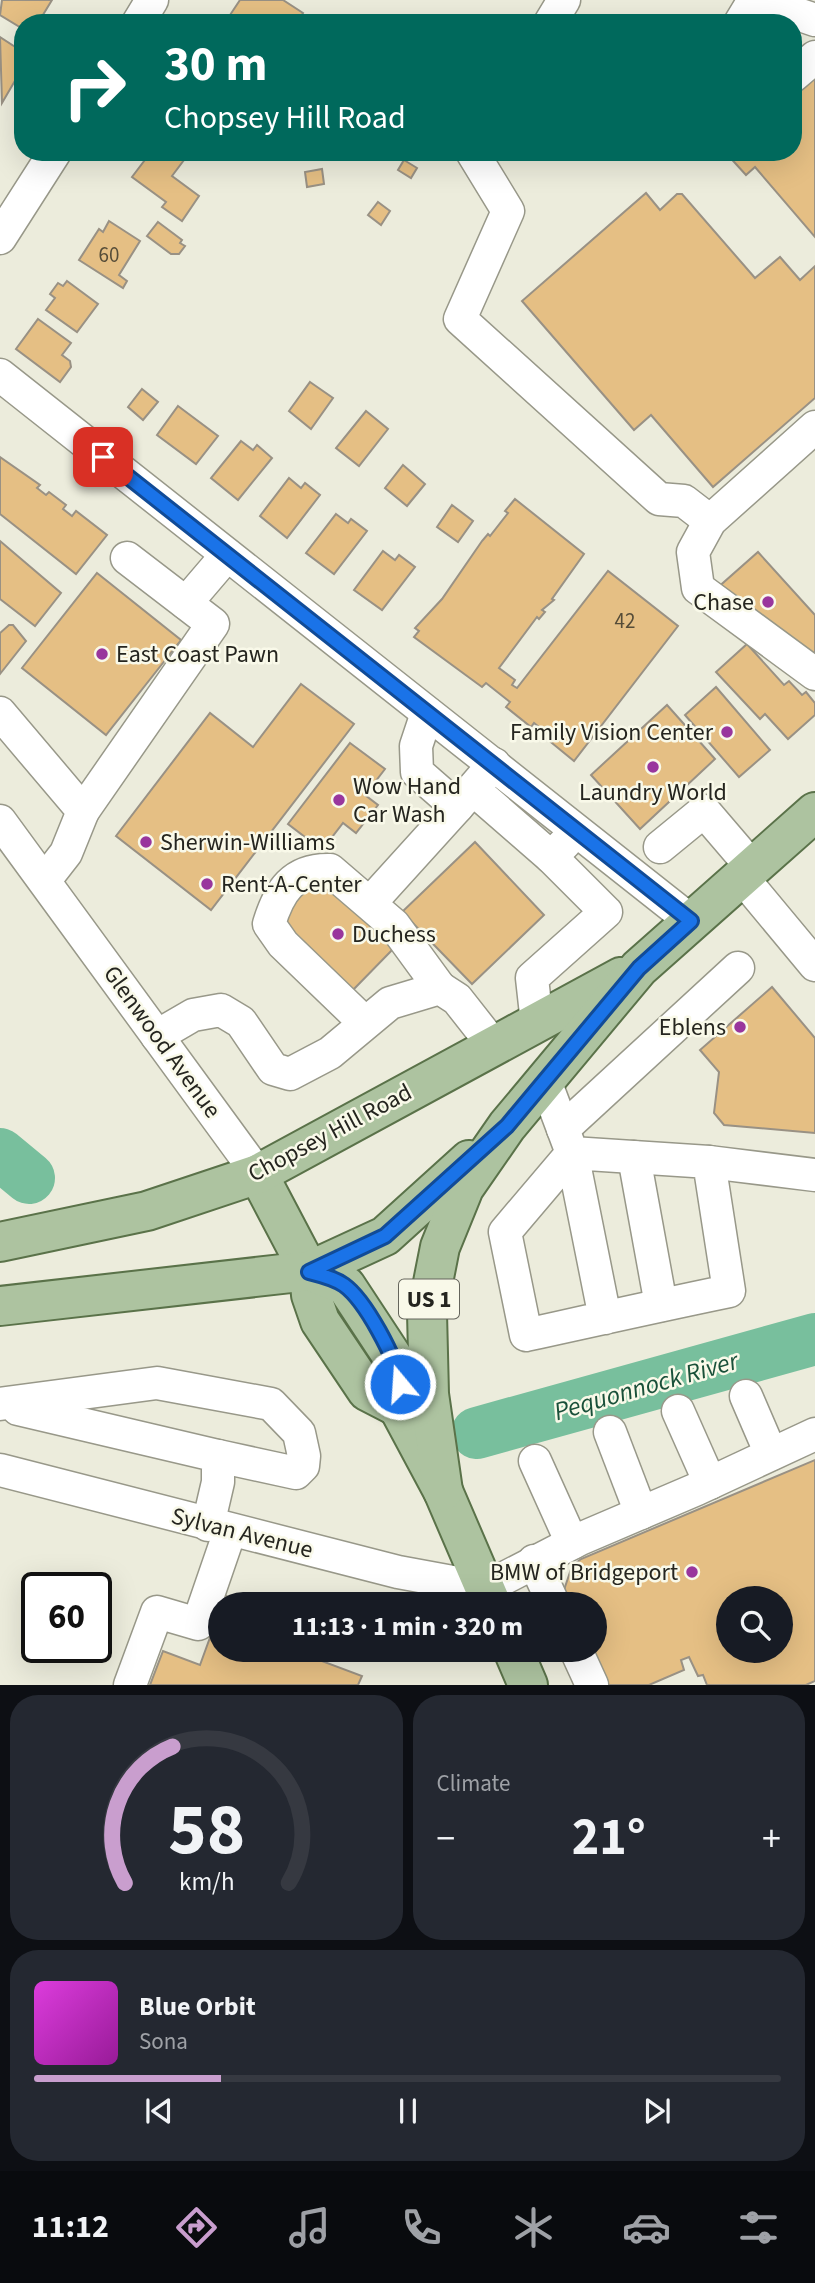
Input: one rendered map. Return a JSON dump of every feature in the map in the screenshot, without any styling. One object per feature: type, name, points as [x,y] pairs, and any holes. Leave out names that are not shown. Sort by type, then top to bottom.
[{"type":"main road","name":"US 1","points":[[487,1592],[443,1491],[429,1394],[428,1313],[432,1276],[449,1221],[464,1188],[507,1126],[639,968],[815,812]]},
{"type":"main road","name":"Chopsey Hill Road","points":[[0,1242],[147,1211],[258,1174],[639,968]]},
{"type":"main road","points":[[0,1306],[309,1272],[385,1236],[507,1126]]},
{"type":"main road","name":"Glenwood Avenue","points":[[258,1174],[309,1272],[311,1295],[320,1321],[367,1391],[398,1408],[443,1491]]},
{"type":"main road","points":[[518,1662],[528,1685]]},
{"type":"street","points":[[755,0],[797,14]]},
{"type":"street","points":[[0,238],[49,161]]},
{"type":"street","points":[[477,161],[508,211],[460,319],[659,499],[684,501],[710,521]]},
{"type":"street","points":[[0,375],[691,921]]},
{"type":"street","points":[[815,427],[710,521],[693,552],[698,589],[815,674]]},
{"type":"street","points":[[186,603],[227,555]]},
{"type":"street","points":[[45,880],[66,853],[83,811],[213,624],[127,558]]},
{"type":"street","points":[[0,713],[83,811]]},
{"type":"street","points":[[427,713],[416,746],[417,772],[466,799],[551,857],[606,912],[532,978],[537,1023]]},
{"type":"street","points":[[370,903],[466,799],[494,764]]},
{"type":"street","points":[[660,847],[704,811],[815,965]]},
{"type":"street","name":"Glenwood Avenue","points":[[0,821],[258,1174]]},
{"type":"street","points":[[551,857],[577,831]]},
{"type":"street","points":[[365,1023],[283,944],[268,924],[282,890],[300,874],[330,870],[370,903],[394,925],[440,988],[457,999],[494,1046]]},
{"type":"street","points":[[709,1162],[729,1291],[526,1335],[505,1232],[567,1141],[738,968]]},
{"type":"street","points":[[157,1036],[192,1015],[221,1010],[241,1022],[273,1069],[290,1074],[330,1053],[390,1003],[440,988]]},
{"type":"street","points":[[545,1081],[567,1141],[605,1318]]},
{"type":"street","points":[[567,1141],[634,1157],[709,1162],[815,1175]]},
{"type":"street","points":[[634,1157],[661,1306]]},
{"type":"street","points":[[157,1383],[271,1404],[299,1433],[304,1456],[303,1466],[296,1473],[218,1457],[0,1404],[157,1383]]},
{"type":"street","points":[[746,1396],[771,1454]]},
{"type":"street","points":[[678,1411],[710,1483]]},
{"type":"street","points":[[610,1432],[641,1513]]},
{"type":"street","points":[[494,1592],[534,1561],[815,1434]]},
{"type":"street","points":[[130,1685],[157,1612],[198,1624],[219,1528],[218,1457]]},
{"type":"street","points":[[535,1461],[572,1543]]},
{"type":"street","name":"Sylvan Avenue","points":[[0,1471],[474,1592]]},
{"type":"street","points":[[534,1561],[548,1592]]},
{"type":"street","points":[[581,1662],[592,1685]]},
{"type":"building","points":[[2,0],[52,0],[43,14],[14,14],[14,24],[0,15]]},
{"type":"building","points":[[240,0],[283,0],[303,13],[302,14],[231,14]]},
{"type":"building","points":[[0,37],[14,46],[14,82],[2,103]]},
{"type":"building","points":[[815,74],[815,237],[755,167],[746,175],[733,161],[802,161],[802,85]]},
{"type":"building","points":[[144,161],[183,161],[172,176],[199,196],[182,221],[162,207],[166,202],[132,177]]},
{"type":"building","points":[[403,161],[417,168],[411,178],[398,170]]},
{"type":"building","points":[[322,169],[324,184],[307,187],[305,172]]},
{"type":"building","points":[[646,193],[660,210],[677,194],[682,194],[755,278],[780,257],[800,280],[815,266],[815,398],[713,487],[651,415],[634,430],[522,301]]},
{"type":"building","points":[[378,202],[390,211],[381,225],[368,215]]},
{"type":"building","points":[[109,221],[140,241],[119,275],[127,281],[123,288],[79,260],[99,229],[103,232]]},
{"type":"building","points":[[158,222],[182,240],[180,243],[185,246],[179,254],[171,254],[147,236]]},
{"type":"building","points":[[67,281],[98,304],[77,332],[46,310],[55,298],[50,294],[58,283],[63,286]]},
{"type":"building","points":[[38,319],[71,343],[62,355],[70,361],[71,367],[60,382],[16,349]]},
{"type":"building","points":[[310,382],[333,398],[311,429],[289,411]]},
{"type":"building","points":[[142,389],[158,402],[143,420],[128,407]]},
{"type":"building","points":[[178,406],[218,436],[196,464],[157,435]]},
{"type":"building","points":[[366,411],[388,429],[359,466],[336,448]]},
{"type":"building","points":[[241,441],[253,450],[257,445],[272,458],[238,500],[211,478]]},
{"type":"building","points":[[0,457],[40,485],[37,488],[46,495],[49,492],[66,505],[63,509],[72,516],[76,511],[107,535],[76,574],[0,514]]},
{"type":"building","points":[[403,465],[425,484],[407,506],[385,488]]},
{"type":"building","points":[[289,478],[301,488],[305,483],[320,495],[287,538],[260,516]]},
{"type":"building","points":[[515,499],[584,554],[552,599],[554,600],[542,610],[545,612],[539,619],[537,617],[499,668],[515,680],[512,685],[517,688],[608,571],[678,626],[574,761],[547,739],[550,736],[534,723],[531,727],[506,707],[510,702],[486,683],[482,687],[414,637],[419,631],[415,628],[442,599],[482,541],[488,534],[490,536],[508,513],[505,511]]},
{"type":"building","points":[[452,505],[473,521],[458,542],[437,527]]},
{"type":"building","points":[[336,514],[348,523],[351,519],[367,531],[334,574],[306,553]]},
{"type":"building","points":[[0,541],[61,593],[35,626],[0,599]]},
{"type":"building","points":[[383,551],[395,560],[399,555],[415,567],[382,610],[354,590]]},
{"type":"building","name":"Chase","points":[[758,552],[815,615],[815,661],[715,590]]},
{"type":"building","name":"East Coast Pawn","points":[[97,573],[181,640],[106,735],[22,668]]},
{"type":"building","points":[[13,625],[26,641],[0,674],[0,633]]},
{"type":"building","points":[[747,644],[784,685],[789,681],[802,695],[806,692],[815,703],[815,715],[788,739],[765,714],[760,719],[716,672]]},
{"type":"building","points":[[301,684],[354,724],[211,910],[116,836],[210,713],[253,747]]},
{"type":"building","name":"Family Vision Center","points":[[716,687],[770,750],[739,777],[685,715]]},
{"type":"building","name":"Laundry World","points":[[667,705],[715,759],[640,829],[591,775]]},
{"type":"building","name":"Wow Hand Car Wash","points":[[350,743],[385,769],[365,795],[378,805],[356,833],[343,823],[322,850],[288,824]]},
{"type":"building","points":[[475,842],[544,915],[472,984],[402,912]]},
{"type":"building","name":"Duchess","points":[[326,877],[396,946],[351,992],[280,923],[310,878]]},
{"type":"building","points":[[772,987],[815,1038],[815,1133],[724,1125],[714,1113],[719,1072],[700,1050]]},
{"type":"building","name":"BMW of Bridgeport","points":[[815,1460],[815,1681],[806,1685],[707,1685],[703,1675],[698,1676],[689,1657],[681,1660],[684,1670],[649,1685],[600,1685],[590,1662],[607,1662],[607,1592],[564,1592],[572,1566],[581,1559]]},
{"type":"building","points":[[208,1643],[208,1662],[324,1662],[362,1676],[358,1685],[150,1685],[163,1651],[200,1665]]},
{"type":"waterway","name":"Pequonnock River","points":[[0,1154],[29,1178]]},
{"type":"waterway","name":"Pequonnock River","points":[[477,1433],[815,1339]]},
{"type":"place","name":"Chase","points":[[768,602]]},
{"type":"place","name":"East Coast Pawn","points":[[102,654]]},
{"type":"place","name":"Family Vision Center","points":[[727,732]]},
{"type":"place","name":"Laundry World","points":[[653,767]]},
{"type":"place","name":"Wow Hand Car Wash","points":[[339,800]]},
{"type":"place","name":"Sherwin-Williams","points":[[146,842]]},
{"type":"place","name":"Rent-A-Center","points":[[207,884]]},
{"type":"place","name":"Duchess","points":[[338,934]]},
{"type":"place","name":"Eblens","points":[[740,1027]]},
{"type":"place","name":"BMW of Bridgeport","points":[[692,1572]]},
{"type":"route","points":[[103,457],[691,921],[639,968],[507,1126],[385,1236],[309,1272],[346,1286],[355,1296],[394,1359],[400,1384]]}]
